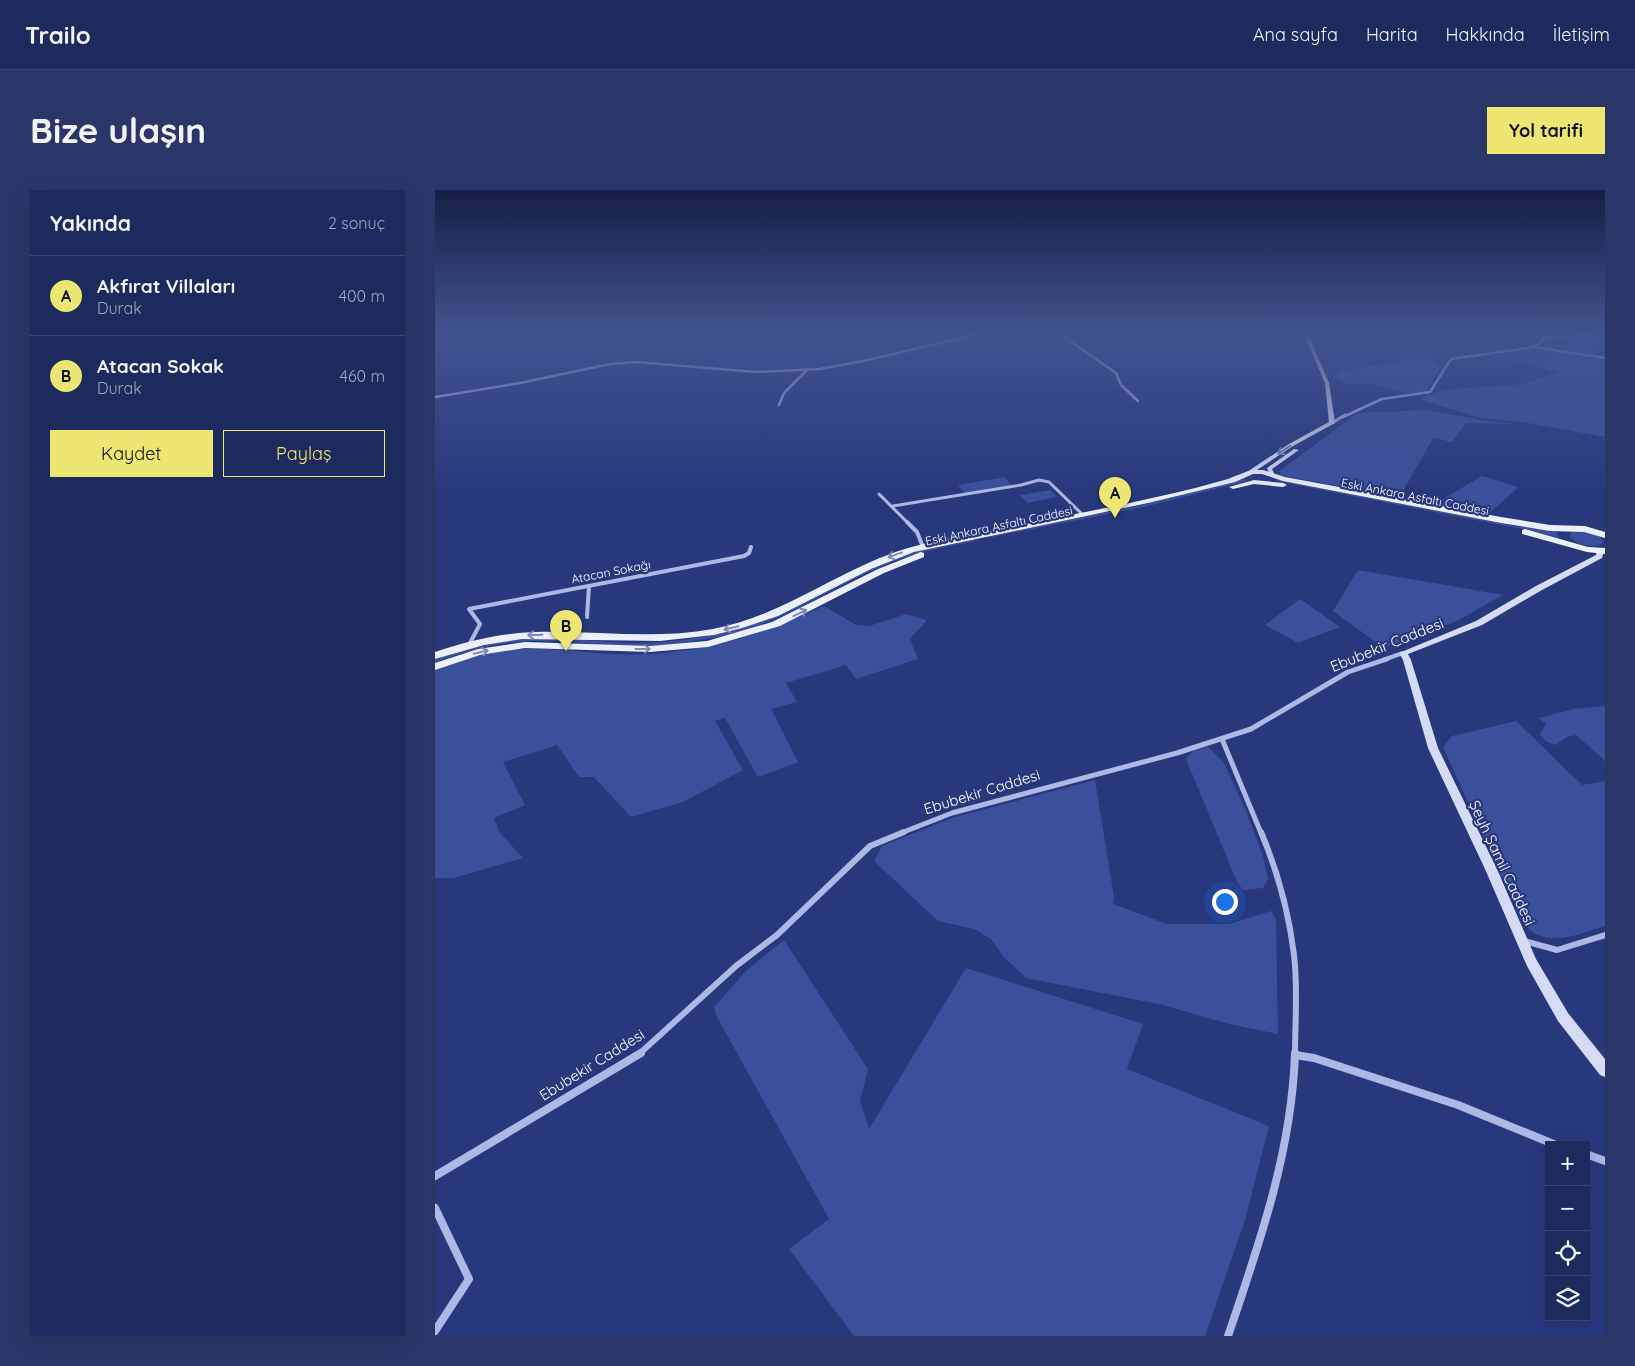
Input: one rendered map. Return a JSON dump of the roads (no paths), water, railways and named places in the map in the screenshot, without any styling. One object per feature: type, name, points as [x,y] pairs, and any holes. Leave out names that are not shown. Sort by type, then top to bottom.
[{"type":"main road","name":"Eski Ankara Asfaltı Caddesi","points":[[435,656],[469,645],[533,635],[646,639],[677,638],[718,631],[773,614],[876,562],[923,547],[1157,499],[1232,480],[1259,471],[1510,522],[1550,528],[1582,529],[1605,535]]},
{"type":"main road","points":[[1249,473],[1249,478],[1264,482],[1272,480],[1272,475]]},
{"type":"main road","name":"Eski Ankara Asfaltı Caddesi","points":[[435,667],[477,652],[525,645],[650,649],[708,644],[776,624],[881,571],[924,554],[1159,506],[1248,483],[1264,482],[1510,529],[1604,551]]},
{"type":"main road","name":"Eski Ankara Asfaltı Caddesi","points":[[1582,529],[1601,524]]},
{"type":"main road","points":[[1579,546],[1567,540],[1564,533],[1567,530],[1582,529]]},
{"type":"street","points":[[435,397],[504,385]]},
{"type":"street","points":[[779,405],[784,393],[792,385]]},
{"type":"street","points":[[1122,385],[1138,401]]},
{"type":"street","points":[[1327,385],[1332,423]]},
{"type":"street","points":[[1249,473],[1291,445],[1369,402],[1390,397],[1415,396],[1429,392],[1433,385]]},
{"type":"street","points":[[1272,475],[1269,472],[1272,466],[1332,423]]},
{"type":"street","points":[[893,506],[1021,485],[1039,480],[1049,482],[1083,515]]},
{"type":"street","points":[[879,494],[917,532],[923,547]]},
{"type":"street","name":"Atacan Sokağı","points":[[469,645],[480,624],[469,609],[744,556],[749,553],[751,547]]},
{"type":"street","name":"Ebubekir Caddesi","points":[[435,1176],[643,1052],[736,966],[777,935],[869,846],[952,813],[1177,753],[1251,729],[1348,672],[1479,623],[1539,588],[1585,565],[1604,551]]},
{"type":"street","points":[[587,617],[589,586]]},
{"type":"street","name":"Şeyh Şamil Caddesi","points":[[1403,653],[1407,660],[1433,748],[1491,869],[1531,962],[1555,1006],[1605,1070]]},
{"type":"street","points":[[1222,739],[1270,854],[1282,896],[1294,955],[1295,1054],[1293,1086],[1280,1166],[1255,1257],[1228,1336]]},
{"type":"street","points":[[1521,940],[1557,950],[1605,935]]},
{"type":"street","points":[[1295,1054],[1314,1058],[1458,1105],[1546,1141]]},
{"type":"street","points":[[1590,1155],[1605,1161]]},
{"type":"street","points":[[435,1208],[469,1279],[435,1331]]},
{"type":"place","name":"Akfırat Villaları","points":[[1115,518]]},
{"type":"place","name":"Atacan Sokak","points":[[566,651]]}]
